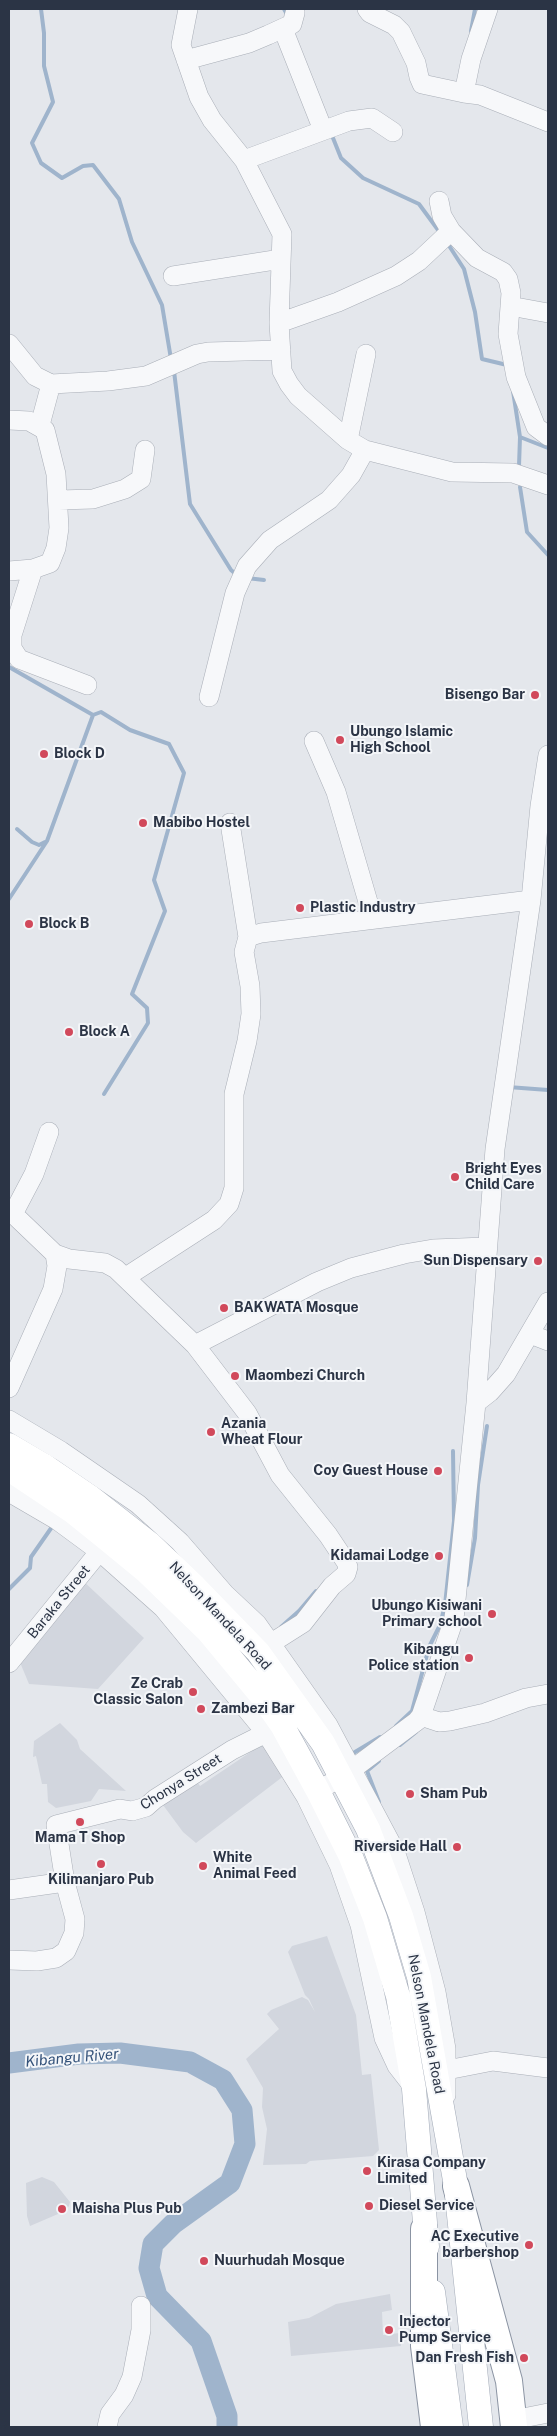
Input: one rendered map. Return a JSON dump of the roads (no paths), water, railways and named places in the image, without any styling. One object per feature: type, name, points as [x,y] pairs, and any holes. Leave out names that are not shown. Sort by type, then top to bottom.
[{"type":"highway","points":[[456,2186],[509,2380],[513,2424]]},
{"type":"highway","points":[[424,2229],[424,2346],[445,2426]]},
{"type":"main road","name":"Nelson Mandela Road","points":[[9,1445],[43,1464],[150,1544],[265,1648],[297,1704],[347,1773],[401,1916],[419,1977],[442,2073],[442,2108],[456,2186],[480,2420]]},
{"type":"main road","name":"Nelson Mandela Road","points":[[9,1469],[72,1511],[104,1545],[147,1572],[208,1631],[261,1694],[274,1729],[351,1858],[375,1918],[398,1996],[414,2090],[422,2161],[424,2229]]},
{"type":"street","points":[[188,9],[181,45],[199,97],[244,160],[282,234],[279,323],[282,371],[298,396],[348,440],[365,450],[452,472],[513,474],[548,485]]},
{"type":"street","points":[[367,9],[370,14],[394,25],[401,32],[416,63],[418,77],[422,84],[480,95],[548,122]]},
{"type":"street","points":[[464,93],[471,59],[488,9]]},
{"type":"street","points":[[186,60],[249,43],[292,24],[296,13]]},
{"type":"street","points":[[283,28],[323,130]]},
{"type":"street","points":[[244,160],[349,121],[372,118],[394,132]]},
{"type":"street","points":[[439,201],[442,216],[451,231],[477,258],[503,272],[510,285],[508,334],[516,377],[536,427],[548,436]]},
{"type":"street","points":[[279,323],[338,302],[396,276],[419,261],[451,231]]},
{"type":"street","points":[[173,276],[281,259]]},
{"type":"street","points":[[510,306],[548,313]]},
{"type":"street","points":[[9,344],[35,376],[51,384],[108,381],[146,376],[197,354],[208,352],[282,350]]},
{"type":"street","points":[[348,440],[366,354]]},
{"type":"street","points":[[40,425],[51,384]]},
{"type":"street","points":[[9,420],[29,421],[40,425],[45,430],[52,452],[58,500],[59,528],[54,556],[50,563],[33,569],[9,571]]},
{"type":"street","points":[[58,500],[93,499],[125,489],[141,479],[146,450]]},
{"type":"street","points":[[208,697],[234,592],[246,566],[270,540],[329,500],[351,475],[365,450]]},
{"type":"street","points":[[33,569],[12,635],[12,648],[19,659],[87,685]]},
{"type":"street","points":[[314,741],[336,792],[374,919]]},
{"type":"street","points":[[312,1794],[347,1773],[411,1727],[421,1716],[454,1619],[476,1403],[486,1248],[495,1149],[531,900],[540,806],[548,755]]},
{"type":"street","points":[[126,1277],[214,1220],[229,1204],[234,1188],[234,1094],[248,1041],[251,1014],[250,986],[244,952],[248,937],[230,824]]},
{"type":"street","points":[[248,937],[261,933],[531,900]]},
{"type":"street","points":[[9,1420],[61,1450],[138,1504],[180,1542],[225,1594],[257,1624],[265,1648],[303,1623],[332,1586],[346,1574],[348,1567],[328,1535],[280,1476],[247,1413],[195,1345],[126,1277],[105,1263],[69,1259],[55,1254],[11,1212],[34,1174],[49,1132]]},
{"type":"street","points":[[195,1345],[317,1282],[351,1268],[404,1254],[433,1249],[486,1248]]},
{"type":"street","points":[[9,1388],[14,1362],[53,1289],[57,1266],[55,1254]]},
{"type":"street","points":[[476,1403],[490,1392],[506,1374],[548,1302]]},
{"type":"street","points":[[530,1334],[548,1341]]},
{"type":"street","points":[[9,1492],[104,1545]]},
{"type":"street","name":"Baraka Street","points":[[9,1663],[104,1545]]},
{"type":"street","points":[[421,1716],[439,1722],[450,1721],[486,1713],[526,1698],[548,1694]]},
{"type":"street","name":"Chonya Street","points":[[9,1960],[48,1961],[66,1951],[74,1933],[75,1919],[65,1882],[56,1825],[120,1809],[132,1811],[146,1806],[154,1799],[232,1750],[274,1729]]},
{"type":"street","points":[[9,1890],[65,1882]]},
{"type":"street","points":[[442,2073],[493,2061],[524,2063],[548,2068]]},
{"type":"street","points":[[107,2427],[110,2414],[124,2395],[135,2369],[141,2330],[141,2306]]},
{"type":"street","points":[[513,2424],[548,2414]]},
{"type":"waterway","points":[[41,9],[44,33],[44,66],[53,102],[32,143],[41,163],[62,178],[83,166],[93,165],[119,199],[132,242],[162,305],[171,359]]},
{"type":"waterway","points":[[284,9],[288,16]]},
{"type":"waterway","points":[[471,31],[475,9]]},
{"type":"waterway","points":[[331,133],[341,158],[363,178],[419,204],[441,234]]},
{"type":"waterway","points":[[446,241],[464,269],[475,312],[482,359],[507,365]]},
{"type":"waterway","points":[[174,371],[190,504],[231,570],[238,576]]},
{"type":"waterway","points":[[513,391],[520,437],[548,448]]},
{"type":"waterway","points":[[519,466],[520,437]]},
{"type":"waterway","points":[[520,487],[527,532],[548,555]]},
{"type":"waterway","points":[[247,578],[264,580]]},
{"type":"waterway","points":[[9,667],[93,715],[101,712],[130,730],[169,744],[184,773],[154,880],[165,911],[132,994],[147,1008],[148,1023],[104,1094]]},
{"type":"waterway","points":[[9,899],[47,841],[93,715]]},
{"type":"waterway","points":[[17,829],[32,842],[39,845],[45,842]]},
{"type":"waterway","points":[[508,1087],[548,1090]]},
{"type":"waterway","points":[[467,1585],[475,1538],[478,1485],[487,1426]]},
{"type":"waterway","points":[[396,1726],[412,1711],[429,1647],[440,1625],[445,1605],[454,1521],[453,1451]]},
{"type":"waterway","points":[[9,1589],[30,1568],[31,1557],[54,1524]]},
{"type":"waterway","points":[[281,1627],[299,1611],[316,1591]]},
{"type":"waterway","points":[[400,1745],[416,1732]]},
{"type":"waterway","points":[[350,1755],[380,1737]]},
{"type":"waterway","points":[[379,1761],[367,1771],[379,1802]]},
{"type":"waterway","name":"Kibangu River","points":[[9,2063],[79,2054],[120,2053],[190,2062],[223,2080],[242,2110],[245,2144],[230,2183],[173,2224],[153,2244],[149,2268],[157,2296],[201,2341],[227,2416],[227,2427]]},
{"type":"place","name":"Bisengo Bar","points":[[535,695]]},
{"type":"place","name":"Ubungo Islamic High School","points":[[340,740]]},
{"type":"place","name":"Block D","points":[[44,754]]},
{"type":"place","name":"Mabibo Hostel","points":[[143,823]]},
{"type":"place","name":"Plastic Industry","points":[[300,908]]},
{"type":"place","name":"Block B","points":[[29,924]]},
{"type":"place","name":"Block A","points":[[69,1032]]},
{"type":"place","name":"Bright Eyes Child Care","points":[[455,1177]]},
{"type":"place","name":"Sun Dispensary","points":[[538,1261]]},
{"type":"place","name":"BAKWATA Mosque","points":[[224,1308]]},
{"type":"place","name":"Maombezi Church","points":[[235,1376]]},
{"type":"place","name":"Azania Wheat Flour","points":[[211,1432]]},
{"type":"place","name":"Coy Guest House","points":[[438,1471]]},
{"type":"place","name":"Kidamai Lodge","points":[[439,1556]]},
{"type":"place","name":"Ubungo Kisiwani Primary school","points":[[492,1614]]},
{"type":"place","name":"Kibangu Police station","points":[[469,1658]]},
{"type":"place","name":"Ze Crab Classic Salon","points":[[193,1692]]},
{"type":"place","name":"Zambezi Bar","points":[[201,1709]]},
{"type":"place","name":"Sham Pub","points":[[410,1794]]},
{"type":"place","name":"Mama T Shop","points":[[80,1822]]},
{"type":"place","name":"Riverside Hall","points":[[457,1847]]},
{"type":"place","name":"Kilimanjaro Pub","points":[[101,1864]]},
{"type":"place","name":"White Animal Feed","points":[[203,1866]]},
{"type":"place","name":"Kirasa Company Limited","points":[[367,2171]]},
{"type":"place","name":"Diesel Service","points":[[369,2206]]},
{"type":"place","name":"Maisha Plus Pub","points":[[62,2209]]},
{"type":"place","name":"AC Executive barbershop","points":[[529,2245]]},
{"type":"place","name":"Nuurhudah Mosque","points":[[204,2261]]},
{"type":"place","name":"Injector Pump Service","points":[[389,2330]]},
{"type":"place","name":"Dan Fresh Fish","points":[[524,2358]]}]
